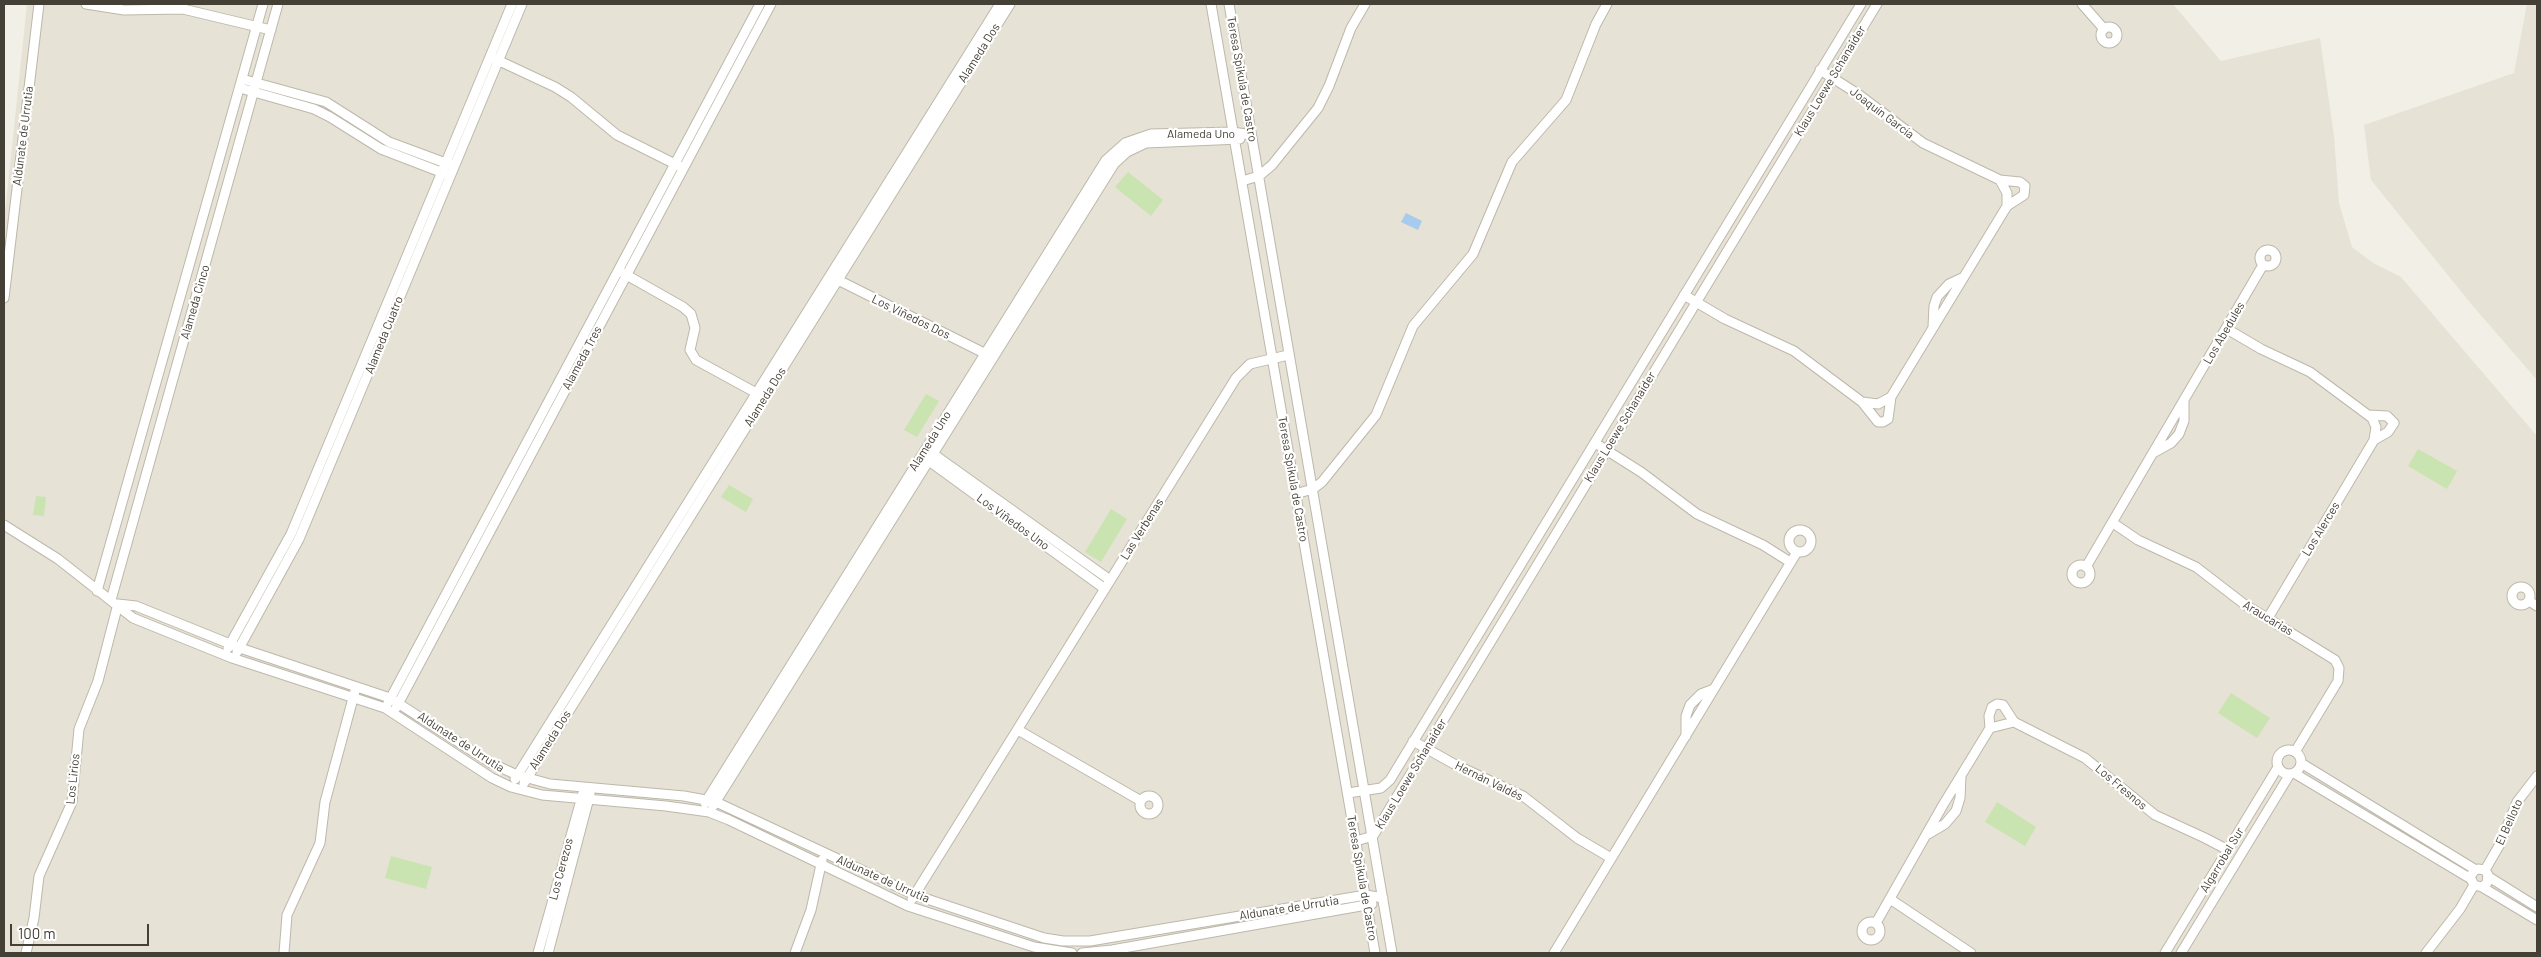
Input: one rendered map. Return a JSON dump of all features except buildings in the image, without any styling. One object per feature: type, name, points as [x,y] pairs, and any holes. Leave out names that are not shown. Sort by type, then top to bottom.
[{"type":"street","name":"Aldunate de Urrutia","points":[[4,298],[38,4]]},
{"type":"street","points":[[86,4],[124,10],[183,9],[271,30]]},
{"type":"street","name":"Alameda Cinco","points":[[98,591],[263,4]]},
{"type":"street","name":"Alameda Cinco","points":[[114,602],[278,4]]},
{"type":"street","name":"Alameda Cuatro","points":[[494,59],[512,4]]},
{"type":"street","name":"Alameda Cuatro","points":[[228,657],[240,648],[299,540],[450,164],[494,59],[522,4]]},
{"type":"street","name":"Alameda Tres","points":[[679,166],[760,4]]},
{"type":"street","name":"Alameda Tres","points":[[389,710],[679,166],[770,4]]},
{"type":"street","name":"Alameda Dos","points":[[511,786],[1000,4]]},
{"type":"street","name":"Alameda Dos","points":[[520,790],[1010,4]]},
{"type":"street","name":"Teresa Spikula de Castro","points":[[1211,4],[1375,953]]},
{"type":"street","name":"Teresa Spikula de Castro","points":[[1228,4],[1392,953]]},
{"type":"street","points":[[1242,181],[1259,176],[1276,159],[1322,101],[1351,28],[1365,4]]},
{"type":"street","points":[[1295,494],[1313,489],[1331,473],[1376,415],[1408,335],[1425,310],[1473,254],[1512,162],[1566,100],[1596,24],[1607,4]]},
{"type":"street","name":"Klaus Loewe Schanaider","points":[[1348,793],[1381,788],[1388,783],[1861,4]]},
{"type":"street","name":"Klaus Loewe Schanaider","points":[[1356,841],[1373,836],[1877,4]]},
{"type":"street","points":[[2082,4],[2104,29]]},
{"type":"street","points":[[494,59],[572,97],[617,135],[679,166]]},
{"type":"street","name":"Joaquín García","points":[[1684,295],[1696,303],[1794,351],[1862,402],[1876,420],[1883,422],[1889,416],[1891,397],[1933,327],[2007,206],[2020,199],[2025,190],[2020,182],[2000,180],[1915,138],[1858,94],[1820,70]]},
{"type":"street","points":[[242,78],[326,102],[381,138],[450,164]]},
{"type":"street","points":[[240,88],[321,112],[381,150],[446,174]]},
{"type":"street","name":"Alameda Uno","points":[[704,811],[932,458],[990,356],[1112,154],[1132,139],[1151,134],[1251,135]]},
{"type":"street","name":"Alameda Cuatro","points":[[228,657],[230,644],[291,534],[446,174]]},
{"type":"street","points":[[2000,180],[2007,192],[2007,206]]},
{"type":"street","name":"Los Abedules","points":[[2086,567],[2264,266]]},
{"type":"street","points":[[622,273],[683,307],[690,314],[695,328],[690,350],[696,360],[765,397]]},
{"type":"street","name":"Los Viñedos Dos","points":[[829,276],[990,356]]},
{"type":"street","name":"Joaquín García","points":[[1933,327],[1934,306],[1937,297],[1944,288],[1964,277]]},
{"type":"street","name":"Los Alerces","points":[[2227,329],[2261,349],[2310,372],[2368,415],[2387,416],[2394,423],[2392,430],[2374,440],[2268,618]]},
{"type":"street","name":"Las Verbenas","points":[[908,906],[1236,378],[1250,364],[1288,355]]},
{"type":"street","name":"Alameda Uno","points":[[712,800],[923,451],[990,356]]},
{"type":"street","points":[[1862,402],[1878,404],[1891,397]]},
{"type":"street","name":"Los Abedules","points":[[2153,453],[2171,443],[2179,434],[2184,422],[2184,401]]},
{"type":"street","points":[[2368,415],[2376,426],[2374,440]]},
{"type":"street","points":[[1594,443],[1645,475],[1697,514],[1763,545],[1790,562]]},
{"type":"street","name":"Los Viñedos Uno","points":[[923,451],[1105,589]]},
{"type":"street","name":"Los Viñedos Uno","points":[[932,458],[1110,580]]},
{"type":"street","name":"Araucarias","points":[[2113,523],[2138,540],[2196,567],[2244,604],[2332,657],[2339,668],[2339,677],[2336,685],[2295,752]]},
{"type":"street","name":"Aldunate de Urrutia","points":[[4,525],[52,555],[134,618],[228,657],[389,710],[492,778],[520,790],[542,795],[704,811],[821,863],[908,906],[1034,947],[1060,953],[1072,953]]},
{"type":"street","points":[[1554,953],[1797,552]]},
{"type":"street","points":[[2529,601],[2537,606]]},
{"type":"street","name":"Aldunate de Urrutia","points":[[114,602],[136,606],[240,648],[394,700],[491,763],[516,776],[550,784],[588,786],[712,800],[915,895],[1038,936],[1066,941],[1099,940],[1366,895],[1383,898]]},
{"type":"street","name":"Los Lirios","points":[[26,953],[34,918],[39,876],[72,802],[79,729],[98,681],[114,602]]},
{"type":"street","points":[[284,953],[287,915],[320,843],[325,802],[356,686]]},
{"type":"street","points":[[1686,736],[1686,716],[1690,705],[1701,694],[1714,689]]},
{"type":"street","name":"Los Fresnos","points":[[1876,923],[1990,728],[1990,712],[1997,704],[2005,706],[2014,722],[2085,758],[2155,816],[2206,838],[2228,850]]},
{"type":"street","points":[[1990,728],[2014,722]]},
{"type":"street","points":[[1018,730],[1141,801]]},
{"type":"street","name":"Hernán Valdés","points":[[1414,741],[1523,796],[1577,838],[1611,858]]},
{"type":"street","points":[[2537,907],[2483,872],[2301,763],[2295,752],[2288,750],[2282,752],[2277,760],[2278,767],[2282,772],[2292,774],[2537,920]]},
{"type":"street","points":[[2292,774],[2301,763]]},
{"type":"street","name":"Algarrobal Sur","points":[[2165,953],[2278,767]]},
{"type":"street","name":"Algarrobal Sur","points":[[2181,953],[2292,774]]},
{"type":"street","name":"Los Fresnos","points":[[1928,834],[1945,824],[1956,811],[1960,798],[1961,776]]},
{"type":"street","name":"El Belloto","points":[[2483,872],[2500,844],[2517,802],[2537,776]]},
{"type":"street","name":"Los Cerezos","points":[[548,953],[588,786]]},
{"type":"street","name":"Los Cerezos","points":[[538,953],[585,799]]},
{"type":"street","points":[[795,953],[809,916],[824,852]]},
{"type":"street","points":[[2426,953],[2460,909],[2483,872]]},
{"type":"street","points":[[2476,884],[2487,883],[2483,872]]},
{"type":"street","name":"Aldunate de Urrutia","points":[[1082,953],[1112,950],[1368,906],[1383,898]]},
{"type":"street","points":[[1890,899],[1971,953]]},
{"type":"street","points":[[1060,953],[1066,941]]},
{"type":"street","points":[[1066,941],[1067,953]]},
{"type":"shaded area","points":[[27,4],[2173,4],[2221,61],[2320,38],[2334,136],[2339,203],[2352,247],[2373,263],[2401,277],[2537,436],[2537,953],[4,953],[4,222]]},
{"type":"shaded area","points":[[2527,4],[2537,4],[2537,380],[2472,305],[2371,180],[2364,125],[2514,73]]},
{"type":"green space","points":[[1128,172],[1163,200],[1151,216],[1115,187]]},
{"type":"green space","points":[[926,394],[939,401],[917,437],[904,430]]},
{"type":"green space","points":[[2418,449],[2457,471],[2447,489],[2408,466]]},
{"type":"green space","points":[[729,485],[753,499],[746,512],[721,497]]},
{"type":"green space","points":[[36,496],[46,497],[44,516],[33,515]]},
{"type":"green space","points":[[1111,509],[1127,519],[1101,562],[1085,552]]},
{"type":"green space","points":[[2231,693],[2270,718],[2257,738],[2218,713]]},
{"type":"green space","points":[[1997,802],[2036,827],[2025,846],[1985,822]]},
{"type":"green space","points":[[391,856],[432,867],[426,889],[385,878]]},
{"type":"water","points":[[1406,213],[1422,221],[1418,230],[1401,222]]}]
